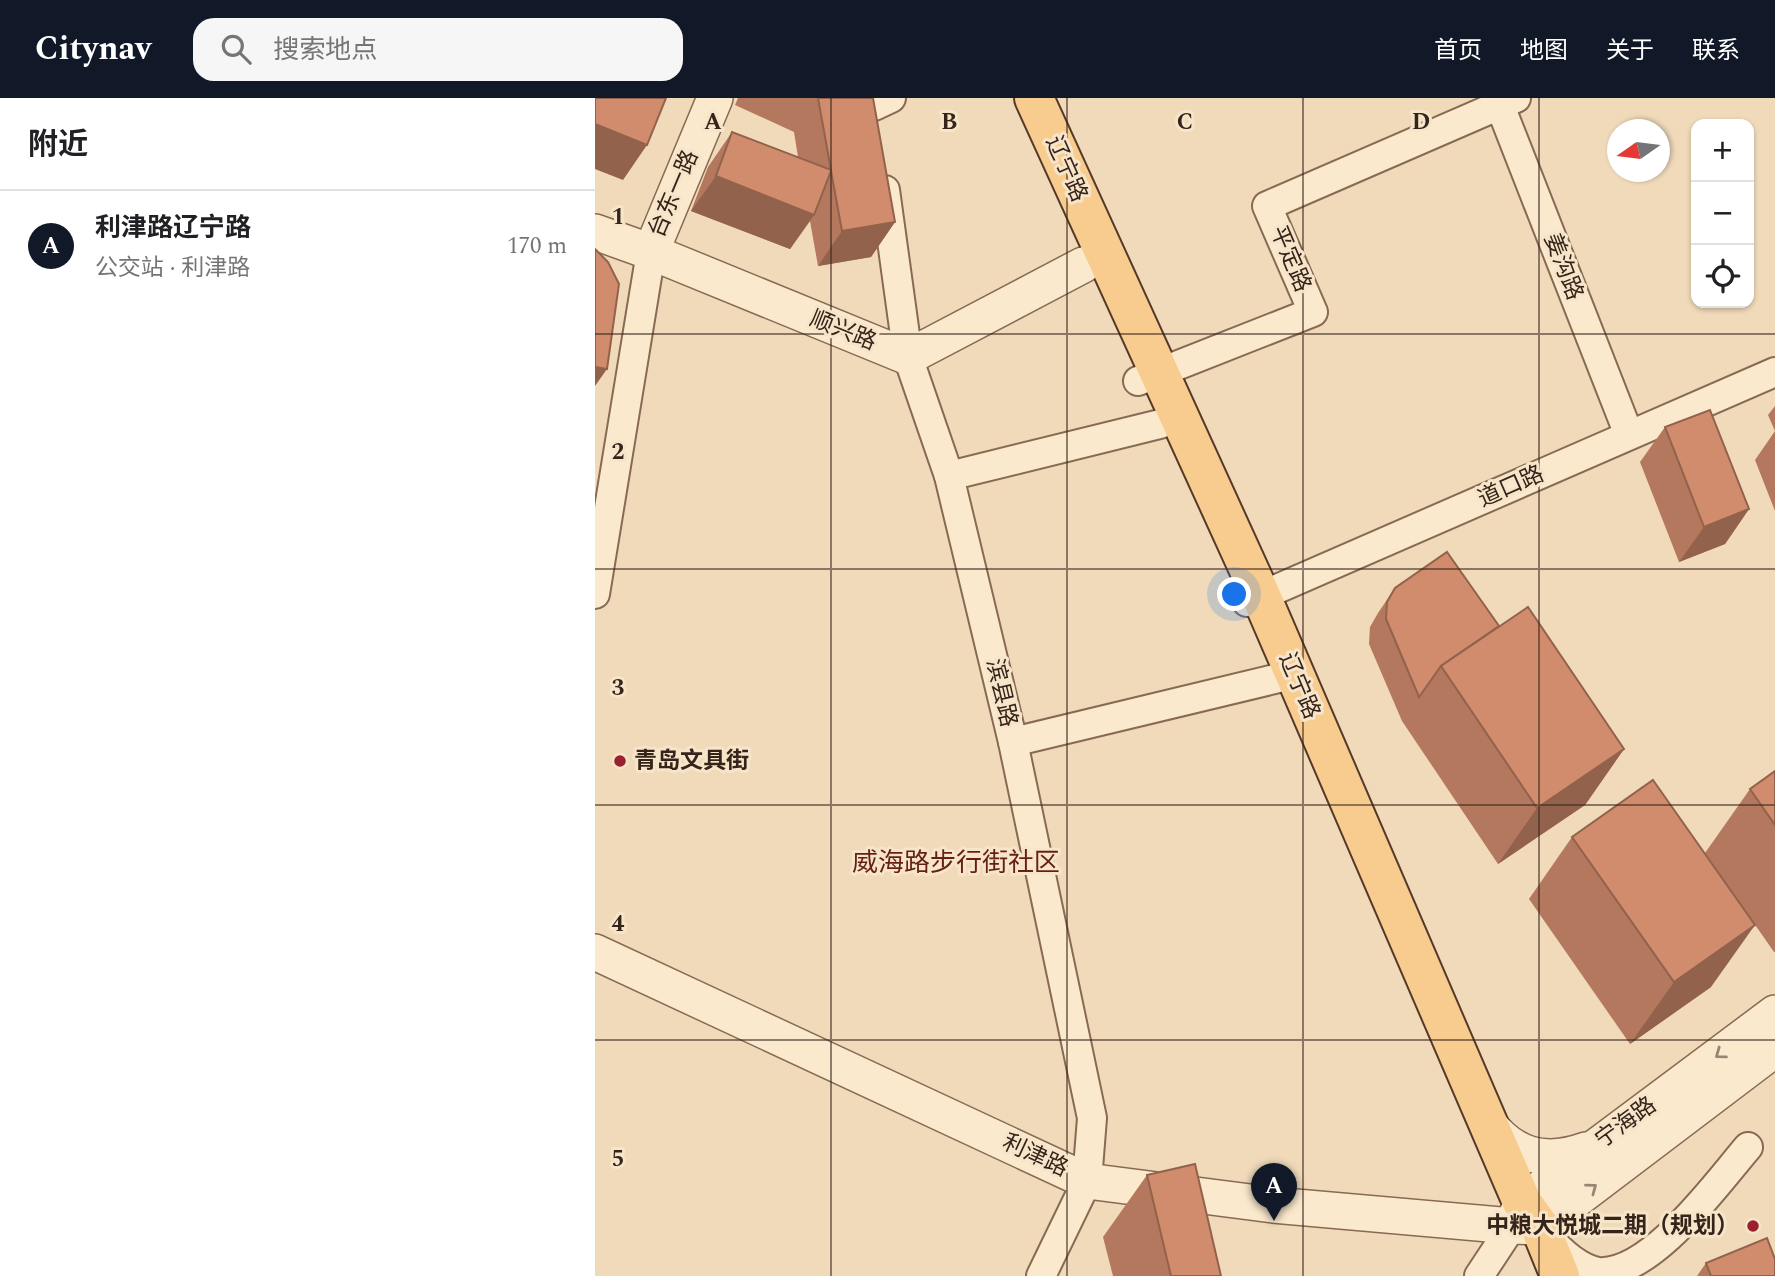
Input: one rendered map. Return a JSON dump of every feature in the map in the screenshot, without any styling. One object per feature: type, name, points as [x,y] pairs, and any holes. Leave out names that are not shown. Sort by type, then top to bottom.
[{"type":"main road","name":"辽宁路","points":[[1011,98],[1083,265],[1148,377],[1160,424],[1254,599],[1279,678],[1525,1218],[1560,1276]]},
{"type":"main road","name":"辽宁路","points":[[1034,98],[1148,377],[1254,599],[1486,1119],[1525,1218],[1533,1276]]},
{"type":"street","name":"台东一路","points":[[651,252],[715,98]]},
{"type":"street","name":"平定路","points":[[1148,377],[1313,312],[1267,206],[1505,101]]},
{"type":"street","name":"姜沟路","points":[[1505,101],[1629,435]]},
{"type":"street","name":"滨县路","points":[[876,118],[908,357],[949,476],[1013,742],[1092,1118],[1087,1181],[1041,1276]]},
{"type":"street","name":"顺兴路","points":[[595,232],[651,252],[908,357]]},
{"type":"street","points":[[595,594],[651,252]]},
{"type":"street","points":[[908,357],[1083,265]]},
{"type":"street","name":"道口路","points":[[1254,599],[1775,372]]},
{"type":"street","points":[[949,476],[1160,424]]},
{"type":"street","points":[[1013,742],[1279,678]]},
{"type":"street","name":"利津路","points":[[595,952],[1087,1181],[1273,1205],[1525,1218]]},
{"type":"street","name":"宁海路","points":[[1525,1218],[1593,1148],[1775,1013]]},
{"type":"street","name":"宁海路","points":[[1525,1218],[1775,1049]]},
{"type":"street","points":[[1486,1119],[1500,1140],[1539,1157],[1562,1157],[1593,1148]]},
{"type":"street","points":[[1479,1276],[1525,1218],[1564,1255],[1598,1272],[1627,1269],[1673,1236],[1748,1147]]},
{"type":"building","points":[[595,98],[666,98],[647,145],[595,124]]},
{"type":"building","points":[[818,98],[873,98],[895,222],[842,231],[831,171],[814,215],[716,176],[732,132],[831,170]]},
{"type":"building","points":[[595,249],[608,262],[619,284],[607,369],[595,367]]},
{"type":"building","points":[[1710,410],[1749,509],[1704,527],[1665,427]]},
{"type":"building","points":[[1447,552],[1499,626],[1441,666],[1419,697],[1386,619],[1387,602],[1395,588]]},
{"type":"building","points":[[1528,607],[1624,749],[1537,808],[1441,666]]},
{"type":"building","points":[[1775,771],[1775,825],[1750,789]]},
{"type":"building","points":[[1653,780],[1755,925],[1674,982],[1572,837]]},
{"type":"building","points":[[1195,1164],[1221,1276],[1171,1276],[1147,1175]]},
{"type":"building","points":[[1767,1238],[1775,1259],[1775,1276],[1711,1276],[1706,1263]]},
{"type":"place","name":"青岛文具街","points":[[620,761]]},
{"type":"place","name":"利津路辽宁路","points":[[1274,1221]]},
{"type":"place","name":"中粮大悦城二期（规划）","points":[[1753,1226]]},
{"type":"district","name":"威海路步行街社区","points":[[956,863]]}]
